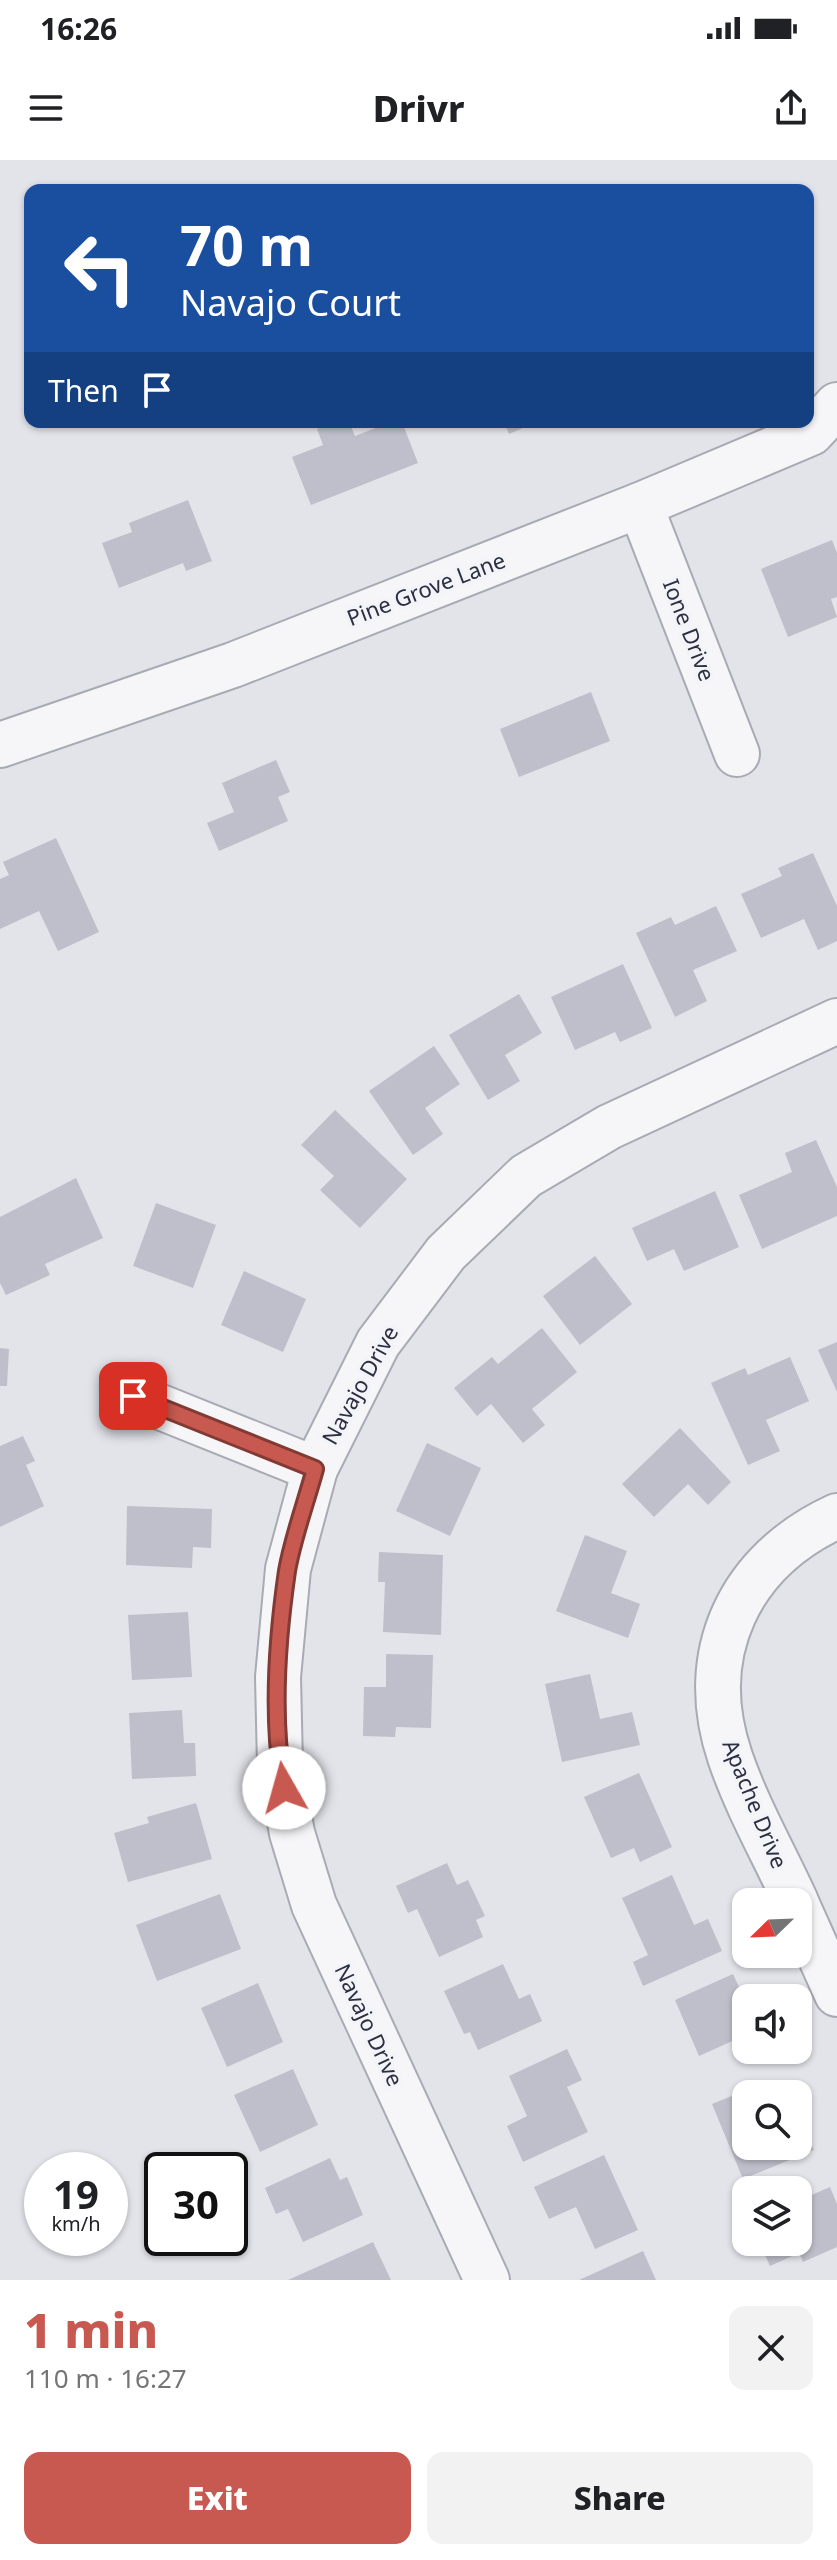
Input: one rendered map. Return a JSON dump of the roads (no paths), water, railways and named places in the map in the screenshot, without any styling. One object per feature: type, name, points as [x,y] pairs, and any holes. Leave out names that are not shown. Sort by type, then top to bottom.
[{"type":"street","name":"Pine Grove Lane","points":[[0,745],[233,665],[640,505],[811,433],[837,405]]},
{"type":"street","name":"Ione Drive","points":[[640,505],[737,754]]},
{"type":"street","name":"Navajo Drive","points":[[487,2280],[314,1905],[292,1833],[280,1765],[278,1677],[288,1569],[315,1469],[378,1343],[446,1253],[526,1176],[609,1127],[837,1021]]},
{"type":"street","points":[[133,1396],[315,1469]]},
{"type":"street","name":"Apache Drive","points":[[789,1888],[730,1756],[716,1689],[726,1634],[746,1587],[781,1551],[819,1524],[837,1516]]},
{"type":"street","name":"Apache Drive","points":[[812,1938],[837,1994]]}]
